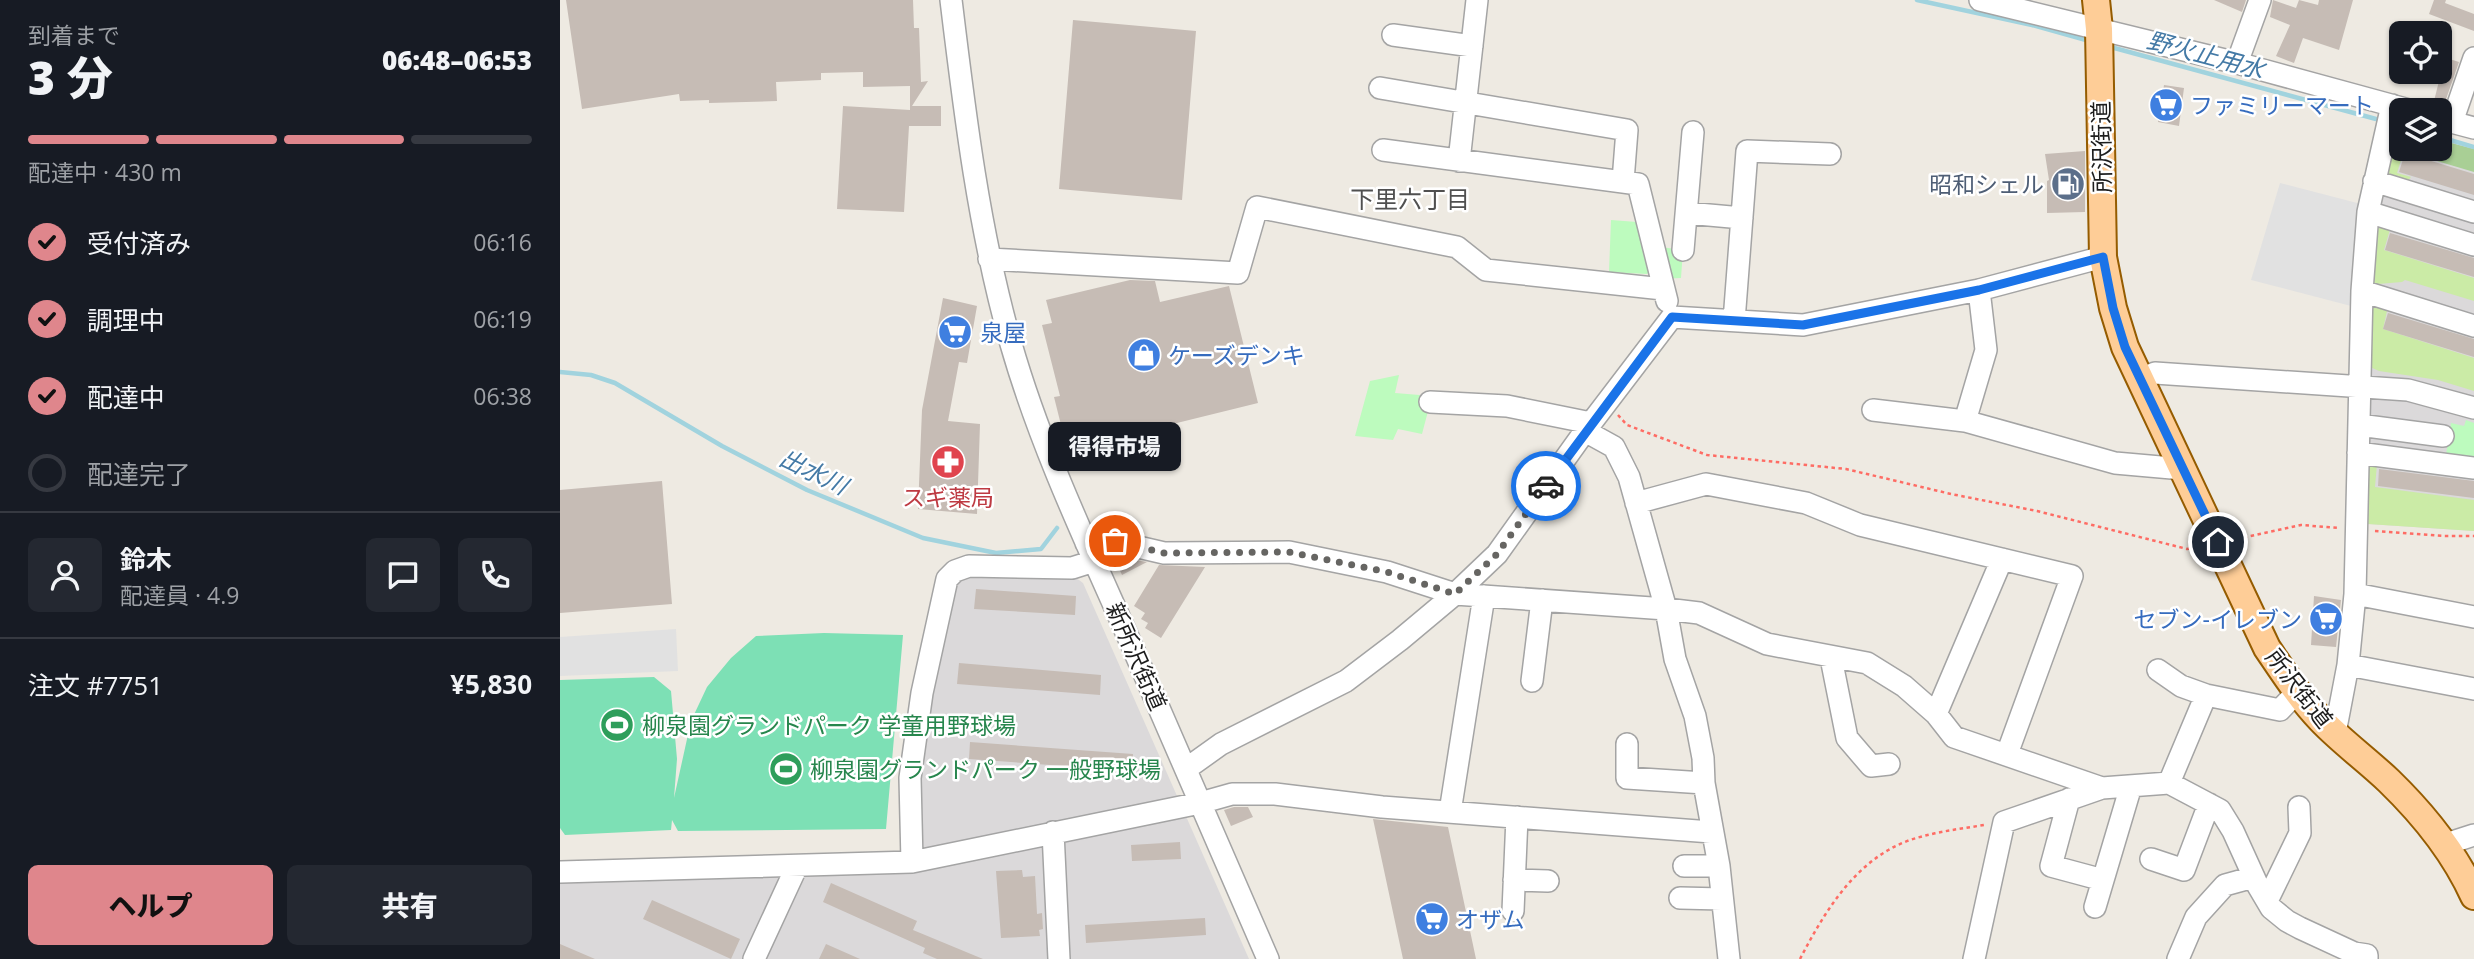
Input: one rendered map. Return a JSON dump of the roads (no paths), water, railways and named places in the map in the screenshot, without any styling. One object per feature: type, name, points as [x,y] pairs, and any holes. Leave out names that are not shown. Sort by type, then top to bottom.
[{"type":"main road","name":"所沢街道","points":[[2096,0],[2099,29],[2103,257],[2113,308],[2125,347],[2267,648],[2297,692],[2335,733],[2390,782],[2424,819],[2474,896]]},
{"type":"street","name":"新所沢街道","points":[[951,0],[968,142],[989,258],[1011,345],[1028,398],[1090,552],[1268,959]]},
{"type":"street","points":[[1459,161],[1477,0]]},
{"type":"street","points":[[1980,0],[2236,62],[2389,105]]},
{"type":"street","points":[[2236,62],[2260,0]]},
{"type":"street","points":[[1394,35],[1472,46]]},
{"type":"street","points":[[2452,108],[2474,58]]},
{"type":"street","points":[[1380,88],[1627,130],[1623,181]]},
{"type":"street","points":[[2452,122],[2474,128]]},
{"type":"street","points":[[1683,250],[1693,132]]},
{"type":"street","points":[[2335,733],[2348,665],[2355,594],[2362,291],[2368,212],[2374,181],[2389,140]]},
{"type":"street","points":[[1383,150],[1639,184],[1672,317]]},
{"type":"street","points":[[1734,321],[1747,151],[1830,154]]},
{"type":"street","points":[[2374,181],[2474,212]]},
{"type":"street","points":[[989,258],[1238,272],[1257,207],[1457,247],[1486,270],[1663,289]]},
{"type":"street","points":[[2368,212],[2474,244]]},
{"type":"street","points":[[1687,213],[1742,218]]},
{"type":"street","points":[[1672,317],[1803,325],[1979,290],[2103,257]]},
{"type":"street","points":[[1965,421],[1986,350],[1979,290]]},
{"type":"street","points":[[2362,291],[2474,326]]},
{"type":"street","points":[[1186,769],[1221,744],[1346,681],[1455,594],[1497,554],[1588,427],[1672,317]]},
{"type":"street","points":[[2139,379],[2155,373],[2360,385],[2408,390],[2474,408]]},
{"type":"street","points":[[1430,402],[1507,406],[1588,427],[1614,447],[1629,477],[1666,608],[1675,659],[1695,716],[1703,758],[1704,783],[1718,866],[1729,959]]},
{"type":"street","points":[[1873,410],[1965,421],[2115,463],[2183,469]]},
{"type":"street","points":[[2359,425],[2443,436]]},
{"type":"street","points":[[2358,453],[2474,468]]},
{"type":"street","points":[[1636,503],[1706,484],[1806,503],[1860,525],[2072,576],[2007,754]]},
{"type":"street","points":[[912,862],[910,778],[922,693],[947,579],[955,571],[969,565],[1072,568],[1104,539],[1164,553],[1289,552],[1387,572],[1455,594],[1666,608],[1699,614],[1767,645],[1867,663],[1904,686],[1936,714],[1954,737],[2102,788]]},
{"type":"street","points":[[1936,714],[2002,559]]},
{"type":"street","points":[[2355,594],[2474,617]]},
{"type":"street","points":[[1450,812],[1484,596]]},
{"type":"street","points":[[1532,681],[1542,600]]},
{"type":"street","points":[[1831,658],[1847,738],[1871,766],[1889,764]]},
{"type":"street","points":[[2348,665],[2474,689]]},
{"type":"street","points":[[2158,670],[2181,686],[2206,695],[2280,710],[2297,692]]},
{"type":"street","points":[[2169,783],[2206,695]]},
{"type":"street","points":[[1620,753],[1627,778],[1704,783]]},
{"type":"street","points":[[1974,959],[2004,822],[2102,788],[2169,783],[2220,810],[2267,901],[2287,921],[2354,953],[2367,955],[2367,959]]},
{"type":"street","points":[[2095,907],[2131,786]]},
{"type":"street","points":[[560,872],[912,862],[1200,803],[1232,794],[1275,794],[1382,807],[1711,832]]},
{"type":"street","points":[[2069,799],[2052,866],[2103,880]]},
{"type":"street","points":[[2151,859],[2184,870],[2209,804]]},
{"type":"street","points":[[2267,901],[2300,833],[2299,807]]},
{"type":"street","points":[[1513,911],[1517,817]]},
{"type":"street","points":[[1052,832],[1059,959]]},
{"type":"street","points":[[2443,845],[2474,835]]},
{"type":"street","points":[[754,959],[797,866]]},
{"type":"street","points":[[1684,866],[1718,866]]},
{"type":"street","points":[[2178,959],[2196,917],[2225,885],[2254,877]]},
{"type":"street","points":[[1514,880],[1548,881]]},
{"type":"street","points":[[1680,898],[1722,899]]},
{"type":"waterway","name":"野火止用水","points":[[1917,0],[2032,25],[2086,40]]},
{"type":"waterway","name":"野火止用水","points":[[2107,46],[2376,119]]},
{"type":"waterway","name":"野火止用水","points":[[2452,141],[2474,147]]},
{"type":"waterway","name":"出水川","points":[[560,372],[591,375],[615,383],[722,446],[807,490],[923,538],[996,553],[1041,549],[1057,528]]},
{"type":"place","name":"ファミリーマート","points":[[2166,105]]},
{"type":"place","name":"昭和シェル","points":[[2068,184]]},
{"type":"place","name":"泉屋","points":[[955,332]]},
{"type":"place","name":"ケーズデンキ","points":[[1144,355]]},
{"type":"place","name":"スギ薬局","points":[[948,462]]},
{"type":"place","name":"得得市場","points":[[1115,541]]},
{"type":"place","name":"セブン-イレブン","points":[[2326,619]]},
{"type":"place","name":"柳泉園グランドパーク 学童用野球場","points":[[617,725]]},
{"type":"place","name":"柳泉園グランドパーク 一般野球場","points":[[786,769]]},
{"type":"place","name":"オザム","points":[[1432,919]]},
{"type":"district","name":"下里六丁目","points":[[1410,198]]}]
